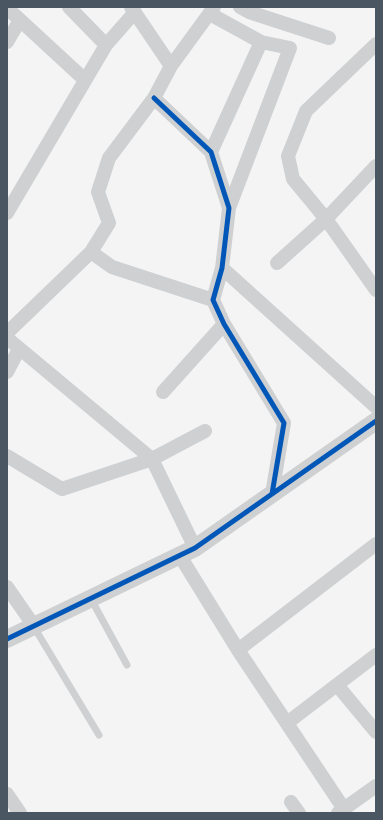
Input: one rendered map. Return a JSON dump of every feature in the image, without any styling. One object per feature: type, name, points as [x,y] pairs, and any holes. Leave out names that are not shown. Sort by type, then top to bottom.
[{"type":"street","points":[[70,7],[106,45]]},
{"type":"street","points":[[240,7],[249,12],[329,38]]},
{"type":"street","points":[[7,8],[85,80]]},
{"type":"street","points":[[7,213],[106,45],[133,9],[171,66]]},
{"type":"street","points":[[7,332],[90,252],[109,223],[98,192],[110,158],[154,98],[171,66],[212,10],[261,42],[290,48],[228,208],[222,268],[213,300],[224,324],[284,423],[272,494]]},
{"type":"street","points":[[7,42],[20,20]]},
{"type":"street","points":[[211,152],[261,42]]},
{"type":"street","points":[[376,44],[306,111],[288,156],[293,179],[326,219],[376,290]]},
{"type":"street","points":[[154,98],[211,152],[228,208]]},
{"type":"street","points":[[277,263],[326,219],[376,166]]},
{"type":"street","points":[[90,252],[112,267],[213,300]]},
{"type":"street","points":[[222,268],[376,408]]},
{"type":"street","points":[[163,392],[224,324]]},
{"type":"street","points":[[7,338],[152,459],[187,552],[238,650],[287,723],[341,811],[376,786]]},
{"type":"street","points":[[7,372],[19,349]]},
{"type":"street","points":[[7,639],[187,552],[376,421]]},
{"type":"street","points":[[7,456],[62,489],[152,459],[205,431]]},
{"type":"street","points":[[238,650],[376,544]]},
{"type":"street","points":[[7,587],[34,626]]},
{"type":"street","points":[[287,723],[376,655]]},
{"type":"street","points":[[337,685],[376,732]]},
{"type":"street","points":[[7,794],[20,813]]},
{"type":"lane","points":[[91,599],[127,665]]},
{"type":"lane","points":[[34,626],[99,735]]},
{"type":"cycle path","points":[[154,98],[211,152],[229,208],[222,268],[213,300],[224,324],[284,423],[272,494]]},
{"type":"cycle path","points":[[7,639],[195,548],[376,421]]}]
